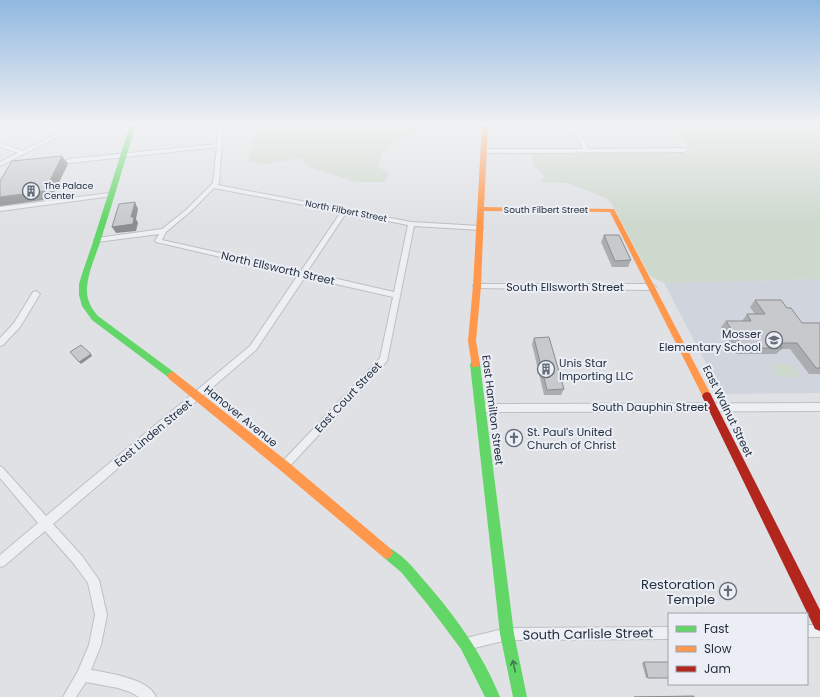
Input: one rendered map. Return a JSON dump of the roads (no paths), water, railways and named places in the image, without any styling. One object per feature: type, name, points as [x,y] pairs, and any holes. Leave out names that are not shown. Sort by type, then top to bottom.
[{"type":"street","points":[[0,164],[13,158]]},
{"type":"street","points":[[69,161],[106,158]]},
{"type":"street","name":"Hanover Avenue","points":[[122,158],[86,272],[83,289],[84,301],[89,310],[95,318],[197,396],[284,466],[404,568],[433,600],[466,644],[493,697]]},
{"type":"street","points":[[97,240],[164,231],[214,186],[216,182],[218,158]]},
{"type":"street","name":"East Hamilton Street","points":[[484,158],[477,286],[472,341],[507,634],[520,697]]},
{"type":"street","name":"North Filbert Street","points":[[214,186],[411,224],[480,228]]},
{"type":"street","points":[[0,209],[110,195]]},
{"type":"street","name":"South Filbert Street","points":[[481,210],[612,210]]},
{"type":"street","name":"East Walnut Street","points":[[612,210],[713,407],[820,624]]},
{"type":"street","name":"East Linden Street","points":[[0,562],[252,348],[345,211]]},
{"type":"street","name":"East Court Street","points":[[284,466],[384,359],[411,224]]},
{"type":"street","name":"North Ellsworth Street","points":[[164,231],[158,241],[397,294]]},
{"type":"street","name":"South Ellsworth Street","points":[[477,286],[652,287]]},
{"type":"street","points":[[0,343],[17,325],[36,294]]},
{"type":"street","name":"South Dauphin Street","points":[[481,408],[820,407]]},
{"type":"street","points":[[0,471],[78,560],[93,580],[101,615],[95,644],[83,675],[69,697]]},
{"type":"street","points":[[808,631],[820,631]]},
{"type":"street","name":"South Carlisle Street","points":[[466,644],[507,634],[668,633]]},
{"type":"street","points":[[83,675],[140,688],[150,697]]},
{"type":"place","name":"The Palace Center","points":[[31,191]]},
{"type":"place","name":"Mosser Elementary School","points":[[774,340]]},
{"type":"place","name":"Unis Star Importing LLC","points":[[546,369]]},
{"type":"place","name":"St. Paul's United Church of Christ","points":[[514,438]]},
{"type":"place","name":"Restoration Temple","points":[[728,591]]}]
